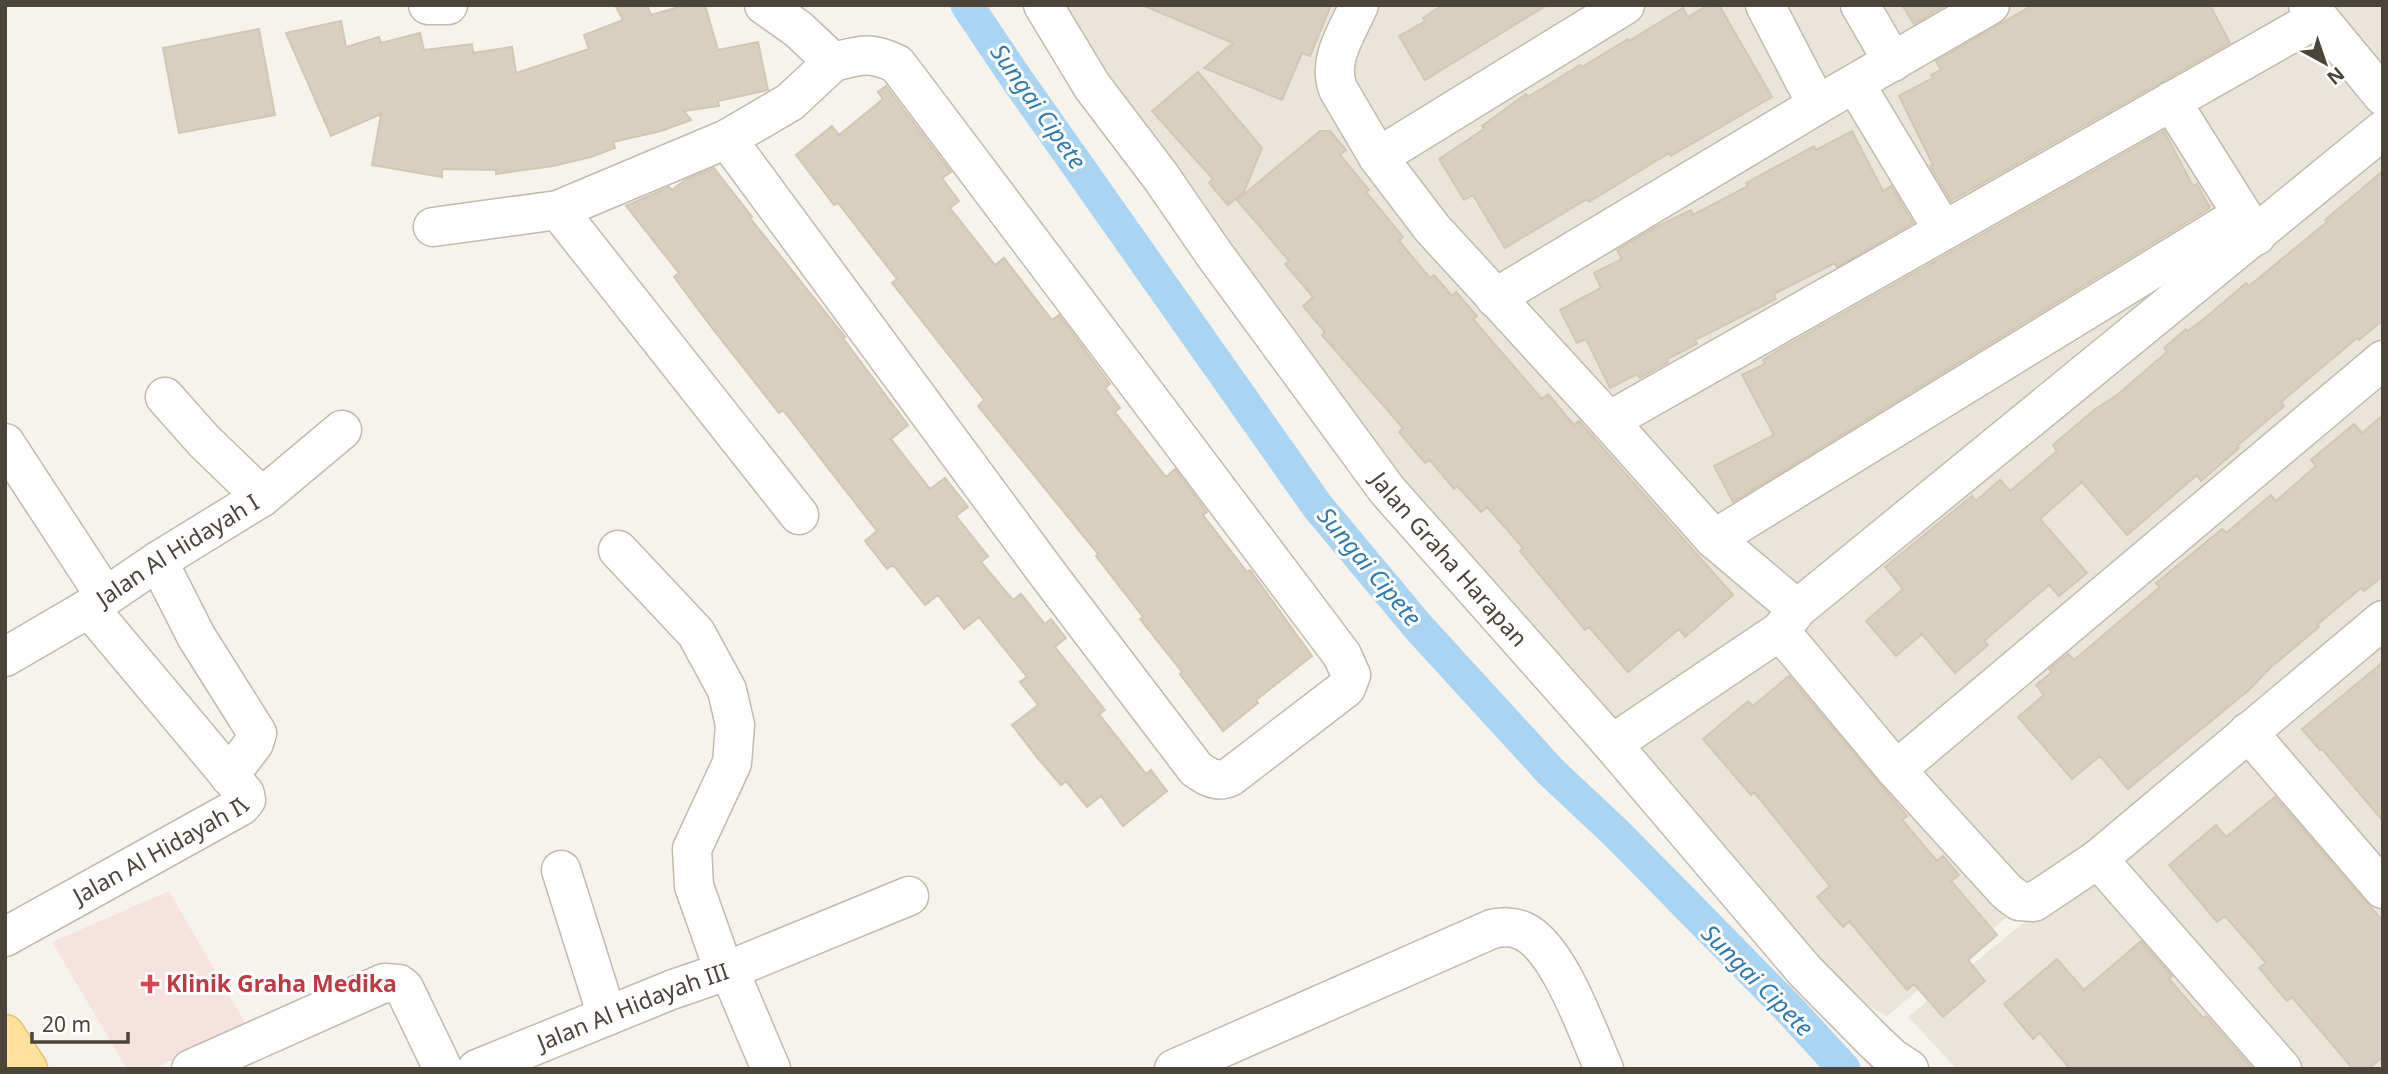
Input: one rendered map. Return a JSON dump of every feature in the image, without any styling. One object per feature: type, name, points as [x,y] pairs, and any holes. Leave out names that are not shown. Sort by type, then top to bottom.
[{"type":"main road","points":[[5,1034],[28,1069]]},
{"type":"street","points":[[428,5],[448,5]]},
{"type":"street","points":[[764,5],[798,29],[833,62]]},
{"type":"street","points":[[1359,5],[1338,53],[1334,77],[1338,89],[1378,157],[1432,228],[1788,620],[1896,770],[2007,892],[2019,901],[2034,902],[2098,859],[2382,622]]},
{"type":"street","points":[[1378,157],[1625,5]]},
{"type":"street","points":[[1765,5],[1817,106]]},
{"type":"street","points":[[1860,5],[1893,62]]},
{"type":"street","points":[[1495,298],[1990,5]]},
{"type":"street","name":"Jalan Graha Harapan","points":[[1045,6],[1092,86],[1387,489],[1612,744],[1805,971],[1892,1058],[1909,1069]]},
{"type":"street","points":[[1609,421],[2171,101],[2313,12],[2383,96]]},
{"type":"street","points":[[433,227],[558,210],[727,139],[790,102],[833,62],[865,53],[897,64],[1342,655],[1351,675],[1346,688],[1230,777],[1222,781],[1207,778],[1181,752],[727,139]]},
{"type":"street","points":[[1855,84],[1943,230]]},
{"type":"street","points":[[2171,101],[2249,225]]},
{"type":"street","points":[[1714,539],[2249,225],[2383,131]]},
{"type":"street","points":[[558,210],[799,515]]},
{"type":"street","points":[[1612,744],[1788,620],[2249,225]]},
{"type":"street","points":[[1896,770],[2383,360]]},
{"type":"street","points":[[165,397],[204,441],[262,498]]},
{"type":"street","name":"Jalan Al Hidayah I","points":[[5,657],[262,498],[342,430]]},
{"type":"street","name":"Jalan Al Hidayah II","points":[[5,443],[97,602],[245,794],[246,800],[241,806],[5,937]]},
{"type":"street","points":[[618,550],[695,633],[727,690],[735,725],[732,763],[692,849],[694,886],[727,970],[909,895]]},
{"type":"street","points":[[158,561],[196,636],[257,733],[254,743],[229,776]]},
{"type":"street","points":[[2248,732],[2383,889]]},
{"type":"street","points":[[2098,859],[2282,1069]]},
{"type":"street","points":[[561,870],[607,1016]]},
{"type":"street","points":[[1174,1069],[1492,929],[1510,926],[1525,932],[1543,946],[1559,969],[1604,1069]]},
{"type":"street","name":"Jalan Al Hidayah III","points":[[477,1069],[727,970],[771,1069]]},
{"type":"street","points":[[191,1069],[391,982],[404,988],[443,1069]]},
{"type":"shaded area","points":[[1061,5],[2383,5],[2383,608],[1887,1016],[1773,956],[1704,831],[1649,756],[1511,650]]},
{"type":"shaded area","points":[[2383,630],[2383,1069],[1957,1069],[1908,1017]]},
{"type":"shaded area","name":"Klinik Graha Medika","points":[[169,891],[247,1026],[153,1069],[127,1069],[52,942]]},
{"type":"building","points":[[615,5],[647,5],[651,15],[686,5],[705,5],[718,50],[758,42],[768,90],[718,101],[719,106],[684,111],[691,120],[661,131],[613,142],[615,148],[591,157],[553,166],[496,174],[496,170],[442,169],[442,177],[372,165],[381,114],[331,136],[286,33],[341,21],[346,47],[379,37],[381,43],[420,33],[424,50],[472,44],[473,53],[512,47],[516,73],[589,49],[584,35],[623,20]]},
{"type":"building","points":[[1142,5],[1331,5],[1310,56],[1302,53],[1282,100],[1204,68],[1233,43]]},
{"type":"building","points":[[1443,5],[1547,5],[1425,80],[1399,36],[1425,21],[1423,18]]},
{"type":"building","points":[[1708,5],[1719,5],[1772,97],[1671,156],[1669,153],[1589,202],[1587,199],[1505,248],[1473,195],[1464,200],[1439,159],[1484,129],[1482,126],[1526,94],[1528,97],[1683,8],[1688,17]]},
{"type":"building","points":[[1902,5],[1946,5],[1914,24]]},
{"type":"building","points":[[2033,5],[2210,5],[2230,43],[1951,201],[1930,166],[1933,165],[1899,96],[1933,78],[1931,75],[1941,70],[1936,61]]},
{"type":"building","points":[[259,29],[275,115],[179,133],[163,48]]},
{"type":"building","points":[[1198,72],[1262,148],[1244,192],[1228,205],[1209,183],[1213,179],[1152,111]]},
{"type":"building","points":[[886,86],[951,172],[942,178],[959,201],[950,208],[995,265],[1004,258],[1052,320],[1059,315],[1110,384],[1105,388],[1120,408],[1115,412],[1166,477],[1175,469],[1207,512],[1203,515],[1247,572],[1250,570],[1312,656],[1256,700],[1258,703],[1223,731],[1180,674],[1182,672],[1140,619],[1143,617],[1096,556],[1098,554],[978,406],[984,400],[892,283],[897,279],[838,203],[834,205],[796,155],[832,126],[839,135],[883,99],[878,92]]},
{"type":"building","points":[[1320,131],[1330,131],[1346,150],[1340,155],[1403,237],[1399,241],[1430,278],[1434,275],[1452,296],[1456,292],[1477,316],[1473,319],[1542,399],[1548,394],[1574,425],[1579,421],[1733,595],[1685,637],[1679,629],[1628,672],[1589,627],[1585,630],[1520,551],[1523,548],[1487,507],[1481,512],[1457,486],[1454,489],[1430,460],[1425,463],[1399,432],[1403,428],[1322,335],[1325,332],[1303,306],[1313,297],[1285,264],[1289,261],[1237,200]]},
{"type":"building","points":[[1852,131],[1883,191],[1891,186],[1913,223],[1837,267],[1835,263],[1774,294],[1776,299],[1695,340],[1697,344],[1667,359],[1668,362],[1640,378],[1637,374],[1610,388],[1586,339],[1577,343],[1560,310],[1601,288],[1594,273],[1622,259],[1617,250],[1656,227],[1691,210],[1693,215],[1814,146],[1816,150]]},
{"type":"building","points":[[2164,131],[2193,186],[2197,184],[2210,208],[1733,502],[1714,466],[1774,435],[1742,375],[1765,364],[1763,360],[1784,347]]},
{"type":"building","points":[[714,168],[752,217],[750,218],[845,337],[843,338],[908,425],[891,439],[930,489],[945,478],[968,507],[956,516],[988,556],[981,562],[1013,600],[1021,594],[1045,624],[1051,619],[1066,638],[1055,647],[1105,710],[1099,714],[1146,774],[1151,770],[1167,791],[1123,826],[1101,796],[1087,807],[1066,781],[1061,785],[1040,761],[1012,725],[1038,705],[1020,682],[1027,677],[979,617],[964,629],[938,595],[925,605],[893,565],[887,569],[865,541],[877,531],[783,410],[779,413],[712,328],[674,277],[679,273],[626,206],[669,187],[672,190],[685,180]]},
{"type":"building","points":[[2383,171],[2383,320],[2359,340],[2357,338],[2281,402],[2284,406],[2201,481],[2197,475],[2127,535],[2082,482],[2040,519],[2087,573],[2059,596],[2049,585],[1984,641],[1988,645],[1955,673],[1922,634],[1896,656],[1866,621],[1903,589],[1885,567],[1972,496],[1976,501],[2000,480],[2010,491],[2057,451],[2053,445],[2167,352],[2164,348],[2186,329],[2188,331],[2246,283],[2249,286],[2327,222],[2325,220]]},
{"type":"building","points":[[2383,415],[2383,576],[2364,591],[2361,588],[2317,625],[2319,627],[2270,668],[2249,690],[2128,789],[2100,756],[2072,779],[2018,717],[2044,695],[2036,685],[2052,672],[2049,669],[2068,654],[2074,660],[2160,587],[2156,583],[2222,529],[2226,533],[2271,495],[2276,501],[2316,466],[2311,460],[2354,424],[2362,433]]},
{"type":"building","points":[[2383,662],[2383,821],[2302,729]]},
{"type":"building","points":[[1789,676],[1907,816],[1902,820],[1937,861],[1943,856],[1959,875],[1951,881],[1997,935],[1968,960],[1985,981],[1943,1017],[1914,984],[1907,990],[1849,921],[1843,927],[1817,897],[1830,886],[1754,792],[1751,795],[1703,739],[1748,701],[1753,706]]},
{"type":"building","points":[[2275,797],[2383,921],[2383,1057],[2368,1069],[2353,1069],[2292,997],[2287,1001],[2259,968],[2266,963],[2225,916],[2217,922],[2169,865],[2216,825],[2226,837]]},
{"type":"building","points":[[2141,941],[2172,976],[2169,979],[2203,1018],[2206,1016],[2253,1069],[2070,1069],[2040,1033],[2033,1039],[2004,1004],[2057,959],[2084,990]]},
{"type":"waterway","name":"Sungai Cipete","points":[[967,5],[1318,507],[1420,629],[1551,772],[1617,834],[1790,1010],[1844,1069]]},
{"type":"place","name":"Klinik Graha Medika","points":[[150,984]]}]
